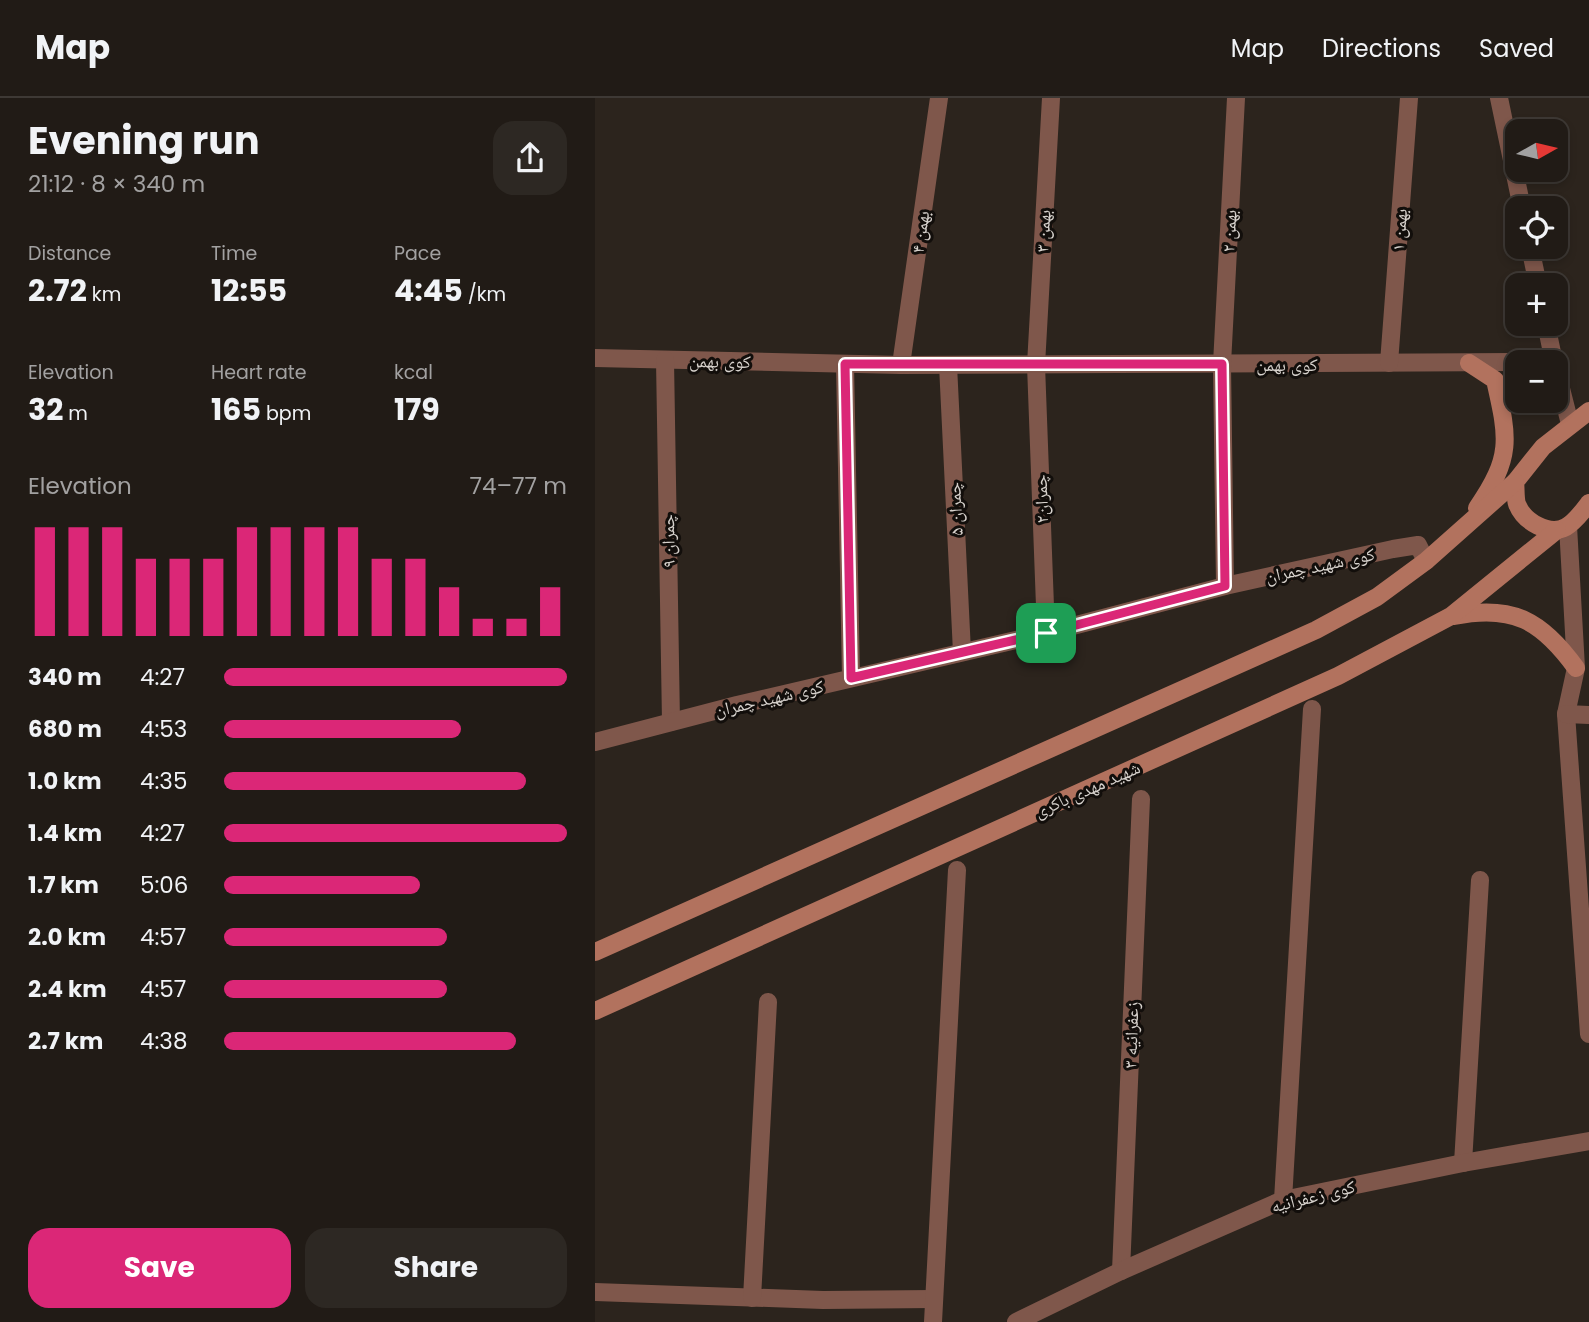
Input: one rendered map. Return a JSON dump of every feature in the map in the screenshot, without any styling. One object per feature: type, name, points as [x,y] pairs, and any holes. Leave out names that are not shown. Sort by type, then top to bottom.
[{"type":"main road","points":[[1465,527],[1487,493],[1505,457],[1506,430],[1495,380],[1469,363]]},
{"type":"main road","points":[[595,952],[1316,630],[1377,597],[1426,561],[1465,527],[1515,482],[1543,447],[1589,411]]},
{"type":"main road","points":[[1515,482],[1517,504],[1532,523],[1562,528]]},
{"type":"main road","name":"شهید مهدی باکری","points":[[595,1011],[1338,676],[1451,616],[1562,528],[1589,503]]},
{"type":"main road","points":[[1451,616],[1483,610],[1528,619],[1555,639],[1576,668]]},
{"type":"street","name":"بهمن ۴","points":[[901,365],[939,98]]},
{"type":"street","name":"بهمن ۳","points":[[1036,365],[1051,98]]},
{"type":"street","name":"بهمن ۲","points":[[1225,586],[1222,364],[1236,98]]},
{"type":"street","name":"بهمن ۱","points":[[1389,363],[1409,98]]},
{"type":"street","points":[[1499,98],[1519,196]]},
{"type":"street","name":"کوی بهمن","points":[[595,358],[901,365],[1505,362]]},
{"type":"street","name":"چمران ۹","points":[[665,360],[671,722]]},
{"type":"street","points":[[845,364],[851,678]]},
{"type":"street","name":"چمران ۵","points":[[948,365],[962,652]]},
{"type":"street","name":"چمران۲","points":[[1036,365],[1046,633]]},
{"type":"street","points":[[1567,413],[1570,424]]},
{"type":"street","points":[[1562,528],[1576,668],[1566,714],[1589,1034]]},
{"type":"street","name":"کوی شهید چمران","points":[[595,742],[1046,633],[1225,586],[1418,545],[1426,561]]},
{"type":"street","points":[[1283,1200],[1312,709]]},
{"type":"street","points":[[1566,714],[1589,715]]},
{"type":"street","name":"زعفرانیه ۳","points":[[1121,1271],[1141,799]]},
{"type":"street","points":[[933,1322],[957,870]]},
{"type":"street","points":[[1463,1163],[1479,880]]},
{"type":"street","points":[[752,1298],[768,1002]]},
{"type":"street","name":"کوی زعفرانیه","points":[[1016,1322],[1121,1271],[1283,1200],[1463,1163],[1589,1141]]},
{"type":"street","points":[[595,1292],[752,1298],[935,1299]]},
{"type":"route","points":[[845,364],[1222,364],[1225,586],[1046,633],[851,678],[845,364]]}]
